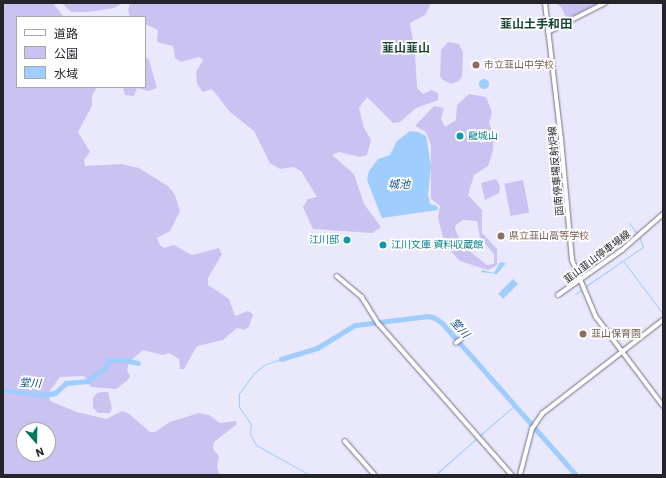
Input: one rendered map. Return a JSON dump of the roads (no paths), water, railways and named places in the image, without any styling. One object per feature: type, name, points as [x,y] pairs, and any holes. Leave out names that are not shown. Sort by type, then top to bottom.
[{"type":"main road","name":"函南停車場反射炉線","points":[[545,3],[562,139],[572,260],[588,302],[596,317],[663,406]]},
{"type":"main road","name":"韮山韮山停車場線","points":[[558,295],[622,250],[663,214]]},
{"type":"street","points":[[548,32],[605,3]]},
{"type":"street","points":[[337,276],[362,297],[379,324],[512,475]]},
{"type":"street","points":[[520,475],[533,427],[552,404],[663,320]]},
{"type":"street","points":[[456,343],[460,340]]},
{"type":"street","points":[[345,441],[375,475]]},
{"type":"water","points":[[482,79],[486,79],[488,80],[488,88],[482,89],[479,86],[479,82]]},
{"type":"water","name":"城池","points":[[410,131],[418,132],[426,136],[431,166],[428,195],[430,204],[437,206],[438,210],[382,218],[367,180],[369,171],[378,159],[390,155],[397,141]]},
{"type":"water","points":[[500,262],[506,263],[497,274],[481,272],[482,270],[494,273]]},
{"type":"water","points":[[513,279],[518,284],[503,299],[498,294]]},
{"type":"waterway","points":[[629,223],[637,233]]},
{"type":"waterway","points":[[586,286],[643,247],[639,236]]},
{"type":"waterway","points":[[624,262],[663,314]]},
{"type":"waterway","points":[[575,294],[581,290]]},
{"type":"waterway","name":"堂川","points":[[281,359],[317,348],[355,325],[428,316],[435,318],[442,323],[576,475]]},
{"type":"waterway","points":[[281,359],[264,365],[254,373],[239,394],[239,407],[251,424],[250,434],[256,445],[310,475]]},
{"type":"waterway","name":"堂川","points":[[3,390],[41,395],[55,393],[66,383],[88,381],[106,367],[108,360],[124,360],[138,363]]},
{"type":"waterway","points":[[479,436],[514,406]]},
{"type":"waterway","points":[[435,475],[477,438]]},
{"type":"place","name":"市立韮山中学校","points":[[476,65]]},
{"type":"place","name":"龍城山","points":[[460,136]]},
{"type":"place","name":"県立韮山高等学校","points":[[501,236]]},
{"type":"place","name":"江川邸","points":[[347,240]]},
{"type":"place","name":"江川文庫 資料収蔵館","points":[[383,245]]},
{"type":"place","name":"韮山保育園","points":[[583,334]]},
{"type":"district","name":"韮山土手和田","points":[[536,24]]},
{"type":"district","name":"韮山韮山","points":[[406,48]]}]
